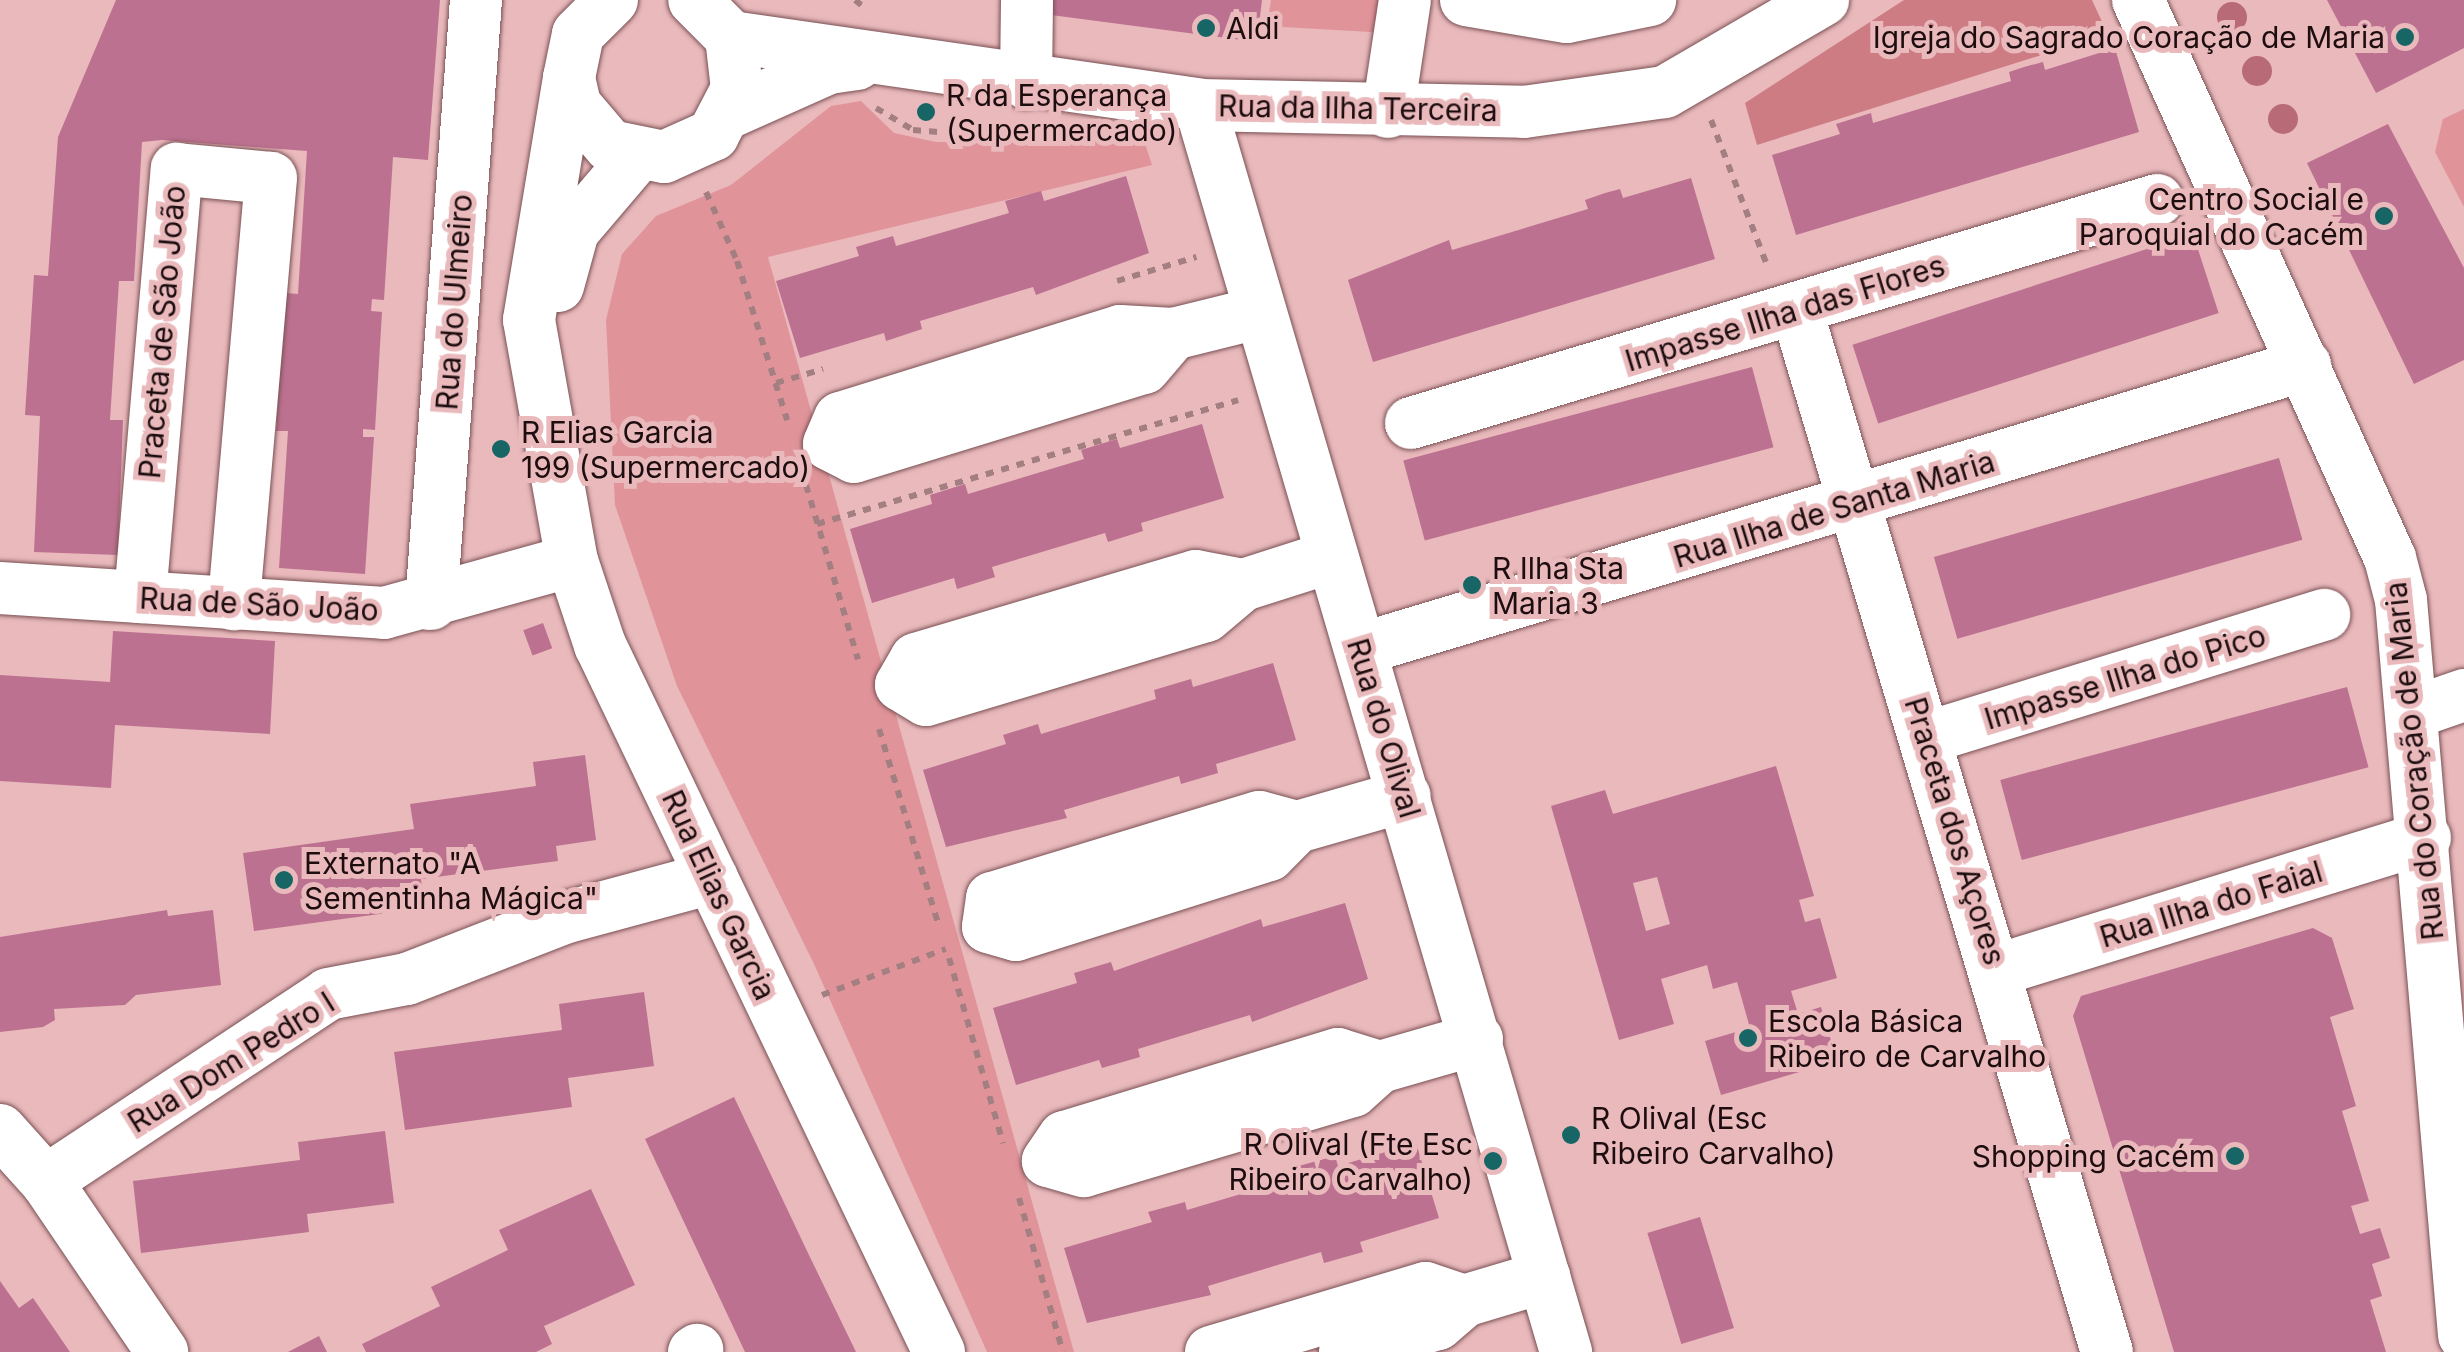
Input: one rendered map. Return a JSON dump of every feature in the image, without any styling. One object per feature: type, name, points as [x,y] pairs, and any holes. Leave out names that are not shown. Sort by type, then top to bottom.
[{"type":"street","name":"Rua do Ulmeiro","points":[[431,604],[476,0]]},
{"type":"street","points":[[1026,83],[1027,0]]},
{"type":"street","points":[[1388,112],[1405,0]]},
{"type":"street","points":[[1466,0],[1568,16],[1650,0]]},
{"type":"street","name":"Rua da Ilha Terceira","points":[[711,11],[870,63],[1026,83],[1200,104],[1388,112],[1524,112],[1665,92],[1823,0]]},
{"type":"street","name":"Rua do Coração de Maria","points":[[2138,0],[2390,558],[2439,871],[2464,1335]]},
{"type":"street","points":[[584,28],[590,128],[636,156],[690,150],[728,113],[738,65],[711,11]]},
{"type":"street","name":"Rua Elias Garcia","points":[[584,28],[530,320],[572,562],[600,645],[939,1352]]},
{"type":"street","name":"Rua da Ilha Terceira","points":[[728,113],[829,68],[870,63]]},
{"type":"street","name":"Rua do Olival","points":[[1200,104],[1258,313],[1406,796],[1566,1352]]},
{"type":"street","name":"Rua Elias Garcia","points":[[547,422],[552,308],[573,230],[636,156]]},
{"type":"street","name":"Praceta de São João","points":[[140,597],[176,169],[270,178],[234,604]]},
{"type":"street","name":"Impasse Ilha das Flores","points":[[1411,423],[2157,200]]},
{"type":"street","name":"Praceta dos Açores","points":[[1796,311],[1998,970],[2107,1352]]},
{"type":"street","points":[[1174,334],[1144,368],[854,457],[830,444],[840,418],[1120,331],[1174,334],[1258,313]]},
{"type":"street","name":"Rua Ilha de Santa Maria","points":[[1360,649],[2306,366]]},
{"type":"street","points":[[1243,584],[1196,576],[916,659],[901,685],[926,700],[1206,616],[1243,584],[1331,556]]},
{"type":"street","name":"Rua de São João","points":[[0,588],[384,613],[431,604],[572,562]]},
{"type":"street","name":"Impasse Ilha do Pico","points":[[1926,738],[2324,615]]},
{"type":"street","points":[[2415,712],[2464,695]]},
{"type":"street","points":[[1297,827],[1259,817],[992,898],[988,927],[1016,935],[1269,854],[1297,827],[1406,796]]},
{"type":"street","name":"Rua Ilha do Faial","points":[[1998,970],[2439,871]]},
{"type":"street","name":"Rua Dom Pedro I","points":[[46,1182],[328,994],[407,979],[568,917],[712,878]]},
{"type":"street","points":[[1380,1067],[1338,1054],[1064,1137],[1048,1161],[1084,1172],[1353,1090],[1380,1067],[1477,1039]]},
{"type":"street","points":[[0,1130],[46,1182],[162,1352]]},
{"type":"street","points":[[1345,1352],[1438,1324],[1464,1301],[1544,1276]]},
{"type":"street","points":[[1211,1352],[1426,1288],[1464,1301]]},
{"type":"path","points":[[1665,92],[1678,126],[1716,120],[1758,252],[1796,311]]},
{"type":"path","points":[[817,524],[1281,387]]},
{"type":"path","points":[[816,997],[946,949]]},
{"type":"shaded area","points":[[1271,0],[1391,0],[1388,33],[1267,26]]},
{"type":"shaded area","points":[[1904,0],[2092,0],[2103,24],[2092,39],[1757,145],[1745,103]]},
{"type":"shaded area","points":[[861,101],[894,133],[936,142],[980,142],[1015,122],[1140,128],[1152,165],[768,257],[1074,1352],[987,1352],[814,964],[677,686],[615,505],[606,320],[622,254],[656,216],[731,185],[831,106]]},
{"type":"shaded area","points":[[2464,109],[2464,207],[2435,152],[2443,119]]},
{"type":"building","points":[[116,0],[440,0],[428,160],[393,157],[384,300],[372,299],[371,311],[382,312],[375,430],[363,429],[363,437],[374,437],[365,574],[279,568],[288,431],[276,431],[285,293],[298,294],[307,151],[162,140],[142,142],[134,281],[119,281],[110,420],[123,420],[118,555],[34,552],[40,416],[25,415],[34,275],[48,276],[58,137]]},
{"type":"building","name":"Aldi","points":[[1053,0],[1262,0],[1257,42],[1051,15]]},
{"type":"building","name":"Igreja do Sagrado Coração de Maria","points":[[2327,0],[2464,0],[2464,48],[2376,93]]},
{"type":"building","points":[[2115,48],[2139,132],[1796,235],[1772,155],[1840,134],[1836,124],[1871,113],[1873,123],[2011,81],[2009,72],[2024,67],[2043,62],[2045,70]]},
{"type":"building","name":"Centro Social e Paroquial do Cacém","points":[[2388,124],[2464,268],[2464,360],[2414,384],[2307,163]]},
{"type":"building","points":[[1126,176],[1149,253],[1036,295],[1033,287],[920,321],[922,329],[886,341],[884,333],[800,358],[776,281],[859,256],[856,247],[893,236],[896,246],[1009,213],[1005,201],[1041,191],[1044,201]]},
{"type":"building","points":[[1691,178],[1715,259],[1373,362],[1348,280],[1449,240],[1452,250],[1588,209],[1585,200],[1605,193],[1620,189],[1623,198]]},
{"type":"building","points":[[2193,234],[2219,313],[1878,424],[1853,345]]},
{"type":"building","points":[[1752,367],[1773,447],[1425,541],[1403,460]]},
{"type":"building","points":[[1202,424],[1224,498],[1141,523],[1143,531],[1108,542],[1105,533],[992,567],[995,577],[957,589],[954,578],[872,603],[850,529],[932,504],[930,495],[965,484],[968,494],[1084,459],[1081,450],[1117,439],[1120,448]]},
{"type":"building","points":[[2279,458],[2302,540],[1957,639],[1934,557]]},
{"type":"building","points":[[543,623],[552,648],[533,656],[523,630]]},
{"type":"building","points":[[113,631],[275,641],[270,734],[115,725],[111,788],[0,781],[0,675],[110,682]]},
{"type":"building","points":[[1273,663],[1296,740],[1216,764],[1218,773],[1181,784],[1179,776],[1064,810],[1067,818],[946,847],[923,770],[1006,744],[1003,735],[1038,724],[1041,734],[1156,699],[1154,690],[1191,679],[1193,687]]},
{"type":"building","points":[[2347,687],[2368,767],[2022,860],[2000,780]]},
{"type":"building","points":[[585,755],[596,840],[556,846],[558,861],[421,879],[424,908],[254,931],[243,853],[414,829],[410,804],[536,786],[533,762]]},
{"type":"building","points":[[1776,766],[1814,896],[1799,900],[1805,922],[1820,918],[1837,978],[1791,991],[1798,1014],[1821,1007],[1837,1061],[1721,1095],[1705,1041],[1750,1028],[1737,982],[1713,989],[1707,965],[1661,979],[1674,1024],[1619,1040],[1551,806],[1605,790],[1613,814]],"holes":[[[1657,877],[1670,924],[1646,931],[1633,883]]]},
{"type":"building","points":[[1345,903],[1368,979],[1252,1022],[1250,1015],[1138,1049],[1140,1057],[1102,1068],[1099,1060],[1016,1085],[993,1008],[1077,983],[1074,973],[1111,962],[1114,971],[1261,919],[1263,927]]},
{"type":"building","points":[[167,910],[168,916],[213,910],[221,985],[136,995],[125,1005],[54,1009],[55,1020],[43,1027],[0,1032],[0,937]]},
{"type":"building","name":"Shopping Cacém","points":[[2313,928],[2332,938],[2354,1009],[2330,1017],[2356,1106],[2342,1111],[2369,1201],[2351,1206],[2360,1234],[2380,1228],[2390,1258],[2372,1264],[2382,1296],[2370,1300],[2386,1352],[2174,1352],[2073,1016],[2081,996]]},
{"type":"building","points":[[644,992],[654,1066],[568,1078],[572,1107],[405,1130],[394,1052],[562,1030],[559,1004]]},
{"type":"building","points":[[734,1097],[856,1352],[745,1352],[645,1139]]},
{"type":"building","points":[[385,1131],[394,1203],[307,1214],[309,1232],[141,1253],[133,1181],[300,1160],[298,1142]]},
{"type":"building","points":[[1416,1143],[1439,1218],[1360,1242],[1363,1252],[1324,1263],[1321,1252],[1208,1286],[1211,1295],[1087,1323],[1064,1248],[1152,1222],[1148,1212],[1185,1202],[1187,1210],[1298,1177],[1295,1167],[1335,1156],[1338,1166]]},
{"type":"building","points":[[591,1189],[635,1285],[544,1326],[552,1344],[536,1352],[366,1352],[362,1344],[440,1306],[431,1287],[508,1250],[499,1230]]},
{"type":"building","points":[[1700,1217],[1734,1328],[1681,1344],[1647,1233]]},
{"type":"building","points":[[0,1281],[19,1308],[33,1298],[70,1352],[0,1352]]},
{"type":"building","points":[[319,1336],[327,1352],[288,1352]]},
{"type":"place","name":"Aldi","points":[[1206,28]]},
{"type":"place","name":"Igreja do Sagrado Coração de Maria","points":[[2405,37]]},
{"type":"place","name":"R da Esperança (Supermercado)","points":[[926,112]]},
{"type":"place","name":"Centro Social e Paroquial do Cacém","points":[[2384,216]]},
{"type":"place","name":"R Elias Garcia 199 (Supermercado)","points":[[501,449]]},
{"type":"place","name":"R Ilha Sta Maria 3","points":[[1472,585]]},
{"type":"place","name":"Externato \"A Sementinha Mágica\"","points":[[284,880]]},
{"type":"place","name":"Escola Básica Ribeiro de Carvalho","points":[[1748,1038]]},
{"type":"place","name":"R Olival (Esc Ribeiro Carvalho)","points":[[1571,1135]]},
{"type":"place","name":"Shopping Cacém","points":[[2235,1156]]},
{"type":"place","name":"R Olival (Fte Esc Ribeiro Carvalho)","points":[[1493,1161]]}]
